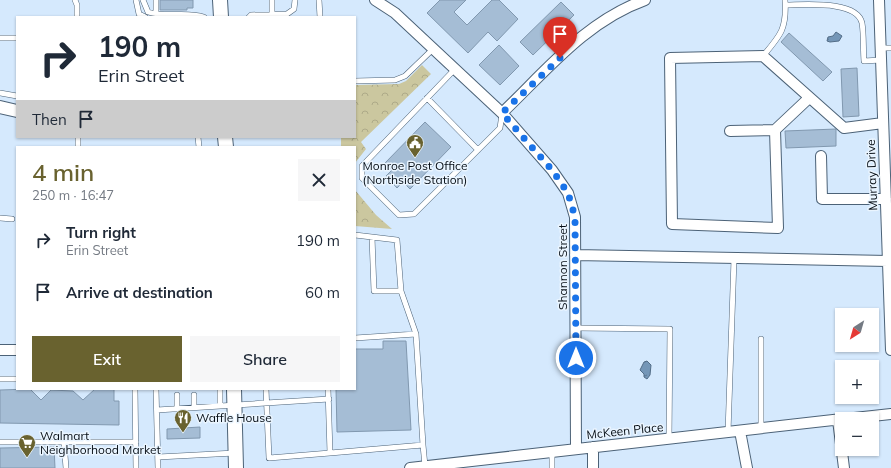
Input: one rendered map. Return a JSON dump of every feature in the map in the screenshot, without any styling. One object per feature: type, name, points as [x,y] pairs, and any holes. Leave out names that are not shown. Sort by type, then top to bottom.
[{"type":"main road","points":[[220,0],[221,16]]},
{"type":"main road","points":[[234,390],[227,404],[236,453],[236,468]]},
{"type":"street","name":"Shannon Street","points":[[374,0],[395,13],[502,113],[552,170],[568,193],[575,217],[576,449]]},
{"type":"street","points":[[502,113],[582,36],[604,20],[630,5],[645,0]]},
{"type":"street","name":"Murray Drive","points":[[879,0],[883,123],[888,175],[886,198],[891,350]]},
{"type":"street","points":[[775,130],[778,228],[672,224],[670,58],[763,56],[844,128],[883,123]]},
{"type":"street","points":[[730,131],[775,130],[809,98]]},
{"type":"street","points":[[0,107],[16,111]]},
{"type":"street","points":[[822,156],[822,199],[886,198]]},
{"type":"street","points":[[576,255],[888,261]]},
{"type":"street","points":[[0,350],[16,350]]},
{"type":"street","name":"McKeen Place","points":[[879,415],[891,414]]},
{"type":"street","name":"McKeen Place","points":[[410,468],[486,462],[576,449],[835,420]]},
{"type":"street","points":[[740,431],[746,468]]},
{"type":"street","points":[[593,447],[593,468]]},
{"type":"street","points":[[844,456],[844,468]]},
{"type":"lane","points":[[75,0],[77,4],[77,16]]},
{"type":"lane","points":[[136,0],[139,14],[143,16]]},
{"type":"lane","points":[[143,0],[148,12],[156,16],[195,14],[201,16]]},
{"type":"lane","points":[[156,0],[156,16]]},
{"type":"lane","points":[[272,0],[272,14]]},
{"type":"lane","points":[[250,16],[272,14],[280,16],[291,12],[294,9],[295,0]]},
{"type":"lane","points":[[319,0],[320,16]]},
{"type":"lane","points":[[763,56],[780,36],[784,27],[786,2],[832,4],[844,7],[856,13],[862,22],[864,60],[881,60]]},
{"type":"lane","points":[[0,38],[16,38]]},
{"type":"lane","points":[[880,48],[891,48]]},
{"type":"lane","points":[[356,81],[395,80],[405,76],[433,49]]},
{"type":"lane","points":[[454,69],[362,166],[362,178],[399,215],[414,214],[500,128],[502,113]]},
{"type":"lane","points":[[0,93],[16,96]]},
{"type":"lane","points":[[427,98],[478,150]]},
{"type":"lane","points":[[0,218],[12,218]]},
{"type":"lane","points":[[356,235],[397,240],[401,291],[416,334],[425,466]]},
{"type":"lane","points":[[372,237],[374,291],[401,291]]},
{"type":"lane","points":[[728,432],[734,259]]},
{"type":"lane","points":[[576,328],[670,329],[669,439]]},
{"type":"lane","points":[[356,338],[416,334]]},
{"type":"lane","points":[[761,339],[761,427]]},
{"type":"lane","points":[[0,379],[16,379]]},
{"type":"lane","points":[[135,390],[136,468]]},
{"type":"lane","points":[[156,390],[158,468]]},
{"type":"lane","points":[[220,390],[227,404]]},
{"type":"lane","points":[[266,390],[269,458],[423,446]]},
{"type":"lane","points":[[328,390],[330,453]]},
{"type":"lane","points":[[176,395],[177,408]]},
{"type":"lane","points":[[194,395],[194,407]]},
{"type":"lane","points":[[157,410],[227,404],[328,399]]},
{"type":"lane","points":[[0,442],[136,442]]},
{"type":"lane","points":[[64,442],[66,468]]},
{"type":"lane","points":[[552,452],[552,468]]},
{"type":"lane","points":[[158,457],[236,453]]},
{"type":"green space","points":[[422,65],[431,74],[361,142],[366,149],[356,162],[356,146],[341,146],[341,138],[356,138],[356,85],[399,84],[406,81]]},
{"type":"green space","points":[[356,191],[376,215],[392,229],[356,226]]},
{"type":"water","points":[[836,32],[842,36],[839,41],[827,41],[828,37],[833,36]]},
{"type":"water","points":[[647,361],[651,365],[650,375],[647,379],[640,370],[644,362]]},
{"type":"building","points":[[160,0],[193,0],[193,8],[187,8],[187,10],[160,10]]},
{"type":"building","points":[[440,0],[466,0],[454,12],[467,25],[492,0],[499,0],[518,19],[497,41],[488,32],[468,53],[427,13]]},
{"type":"building","points":[[561,2],[574,15],[533,55],[520,42]]},
{"type":"building","points":[[789,33],[832,72],[823,81],[781,42]]},
{"type":"building","points":[[499,45],[519,66],[500,85],[479,65]]},
{"type":"building","points":[[857,68],[859,116],[843,117],[841,69]]},
{"type":"building","name":"Monroe Post Office (Northside Station)","points":[[425,122],[451,147],[410,189],[403,182],[397,188],[386,176],[392,170],[385,163]]},
{"type":"building","points":[[836,129],[836,146],[786,148],[785,131]]},
{"type":"building","points":[[383,341],[406,341],[411,430],[337,432],[336,390],[356,390],[356,349],[383,349]]},
{"type":"building","points":[[0,390],[31,390],[41,400],[51,390],[73,391],[83,400],[94,390],[114,390],[114,401],[119,401],[119,425],[0,423]]},
{"type":"building","name":"Waffle House","points":[[200,427],[200,438],[167,439],[167,429]]},
{"type":"building","name":"Walmart Neighborhood Market","points":[[54,447],[55,468],[0,468],[0,448]]},
{"type":"place","name":"Monroe Post Office (Northside Station)","points":[[415,158]]},
{"type":"place","name":"Waffle House","points":[[183,433]]},
{"type":"place","name":"Walmart Neighborhood Market","points":[[27,458]]},
{"type":"route","points":[[560,58],[502,113],[552,170],[568,193],[575,217],[576,358]]}]
